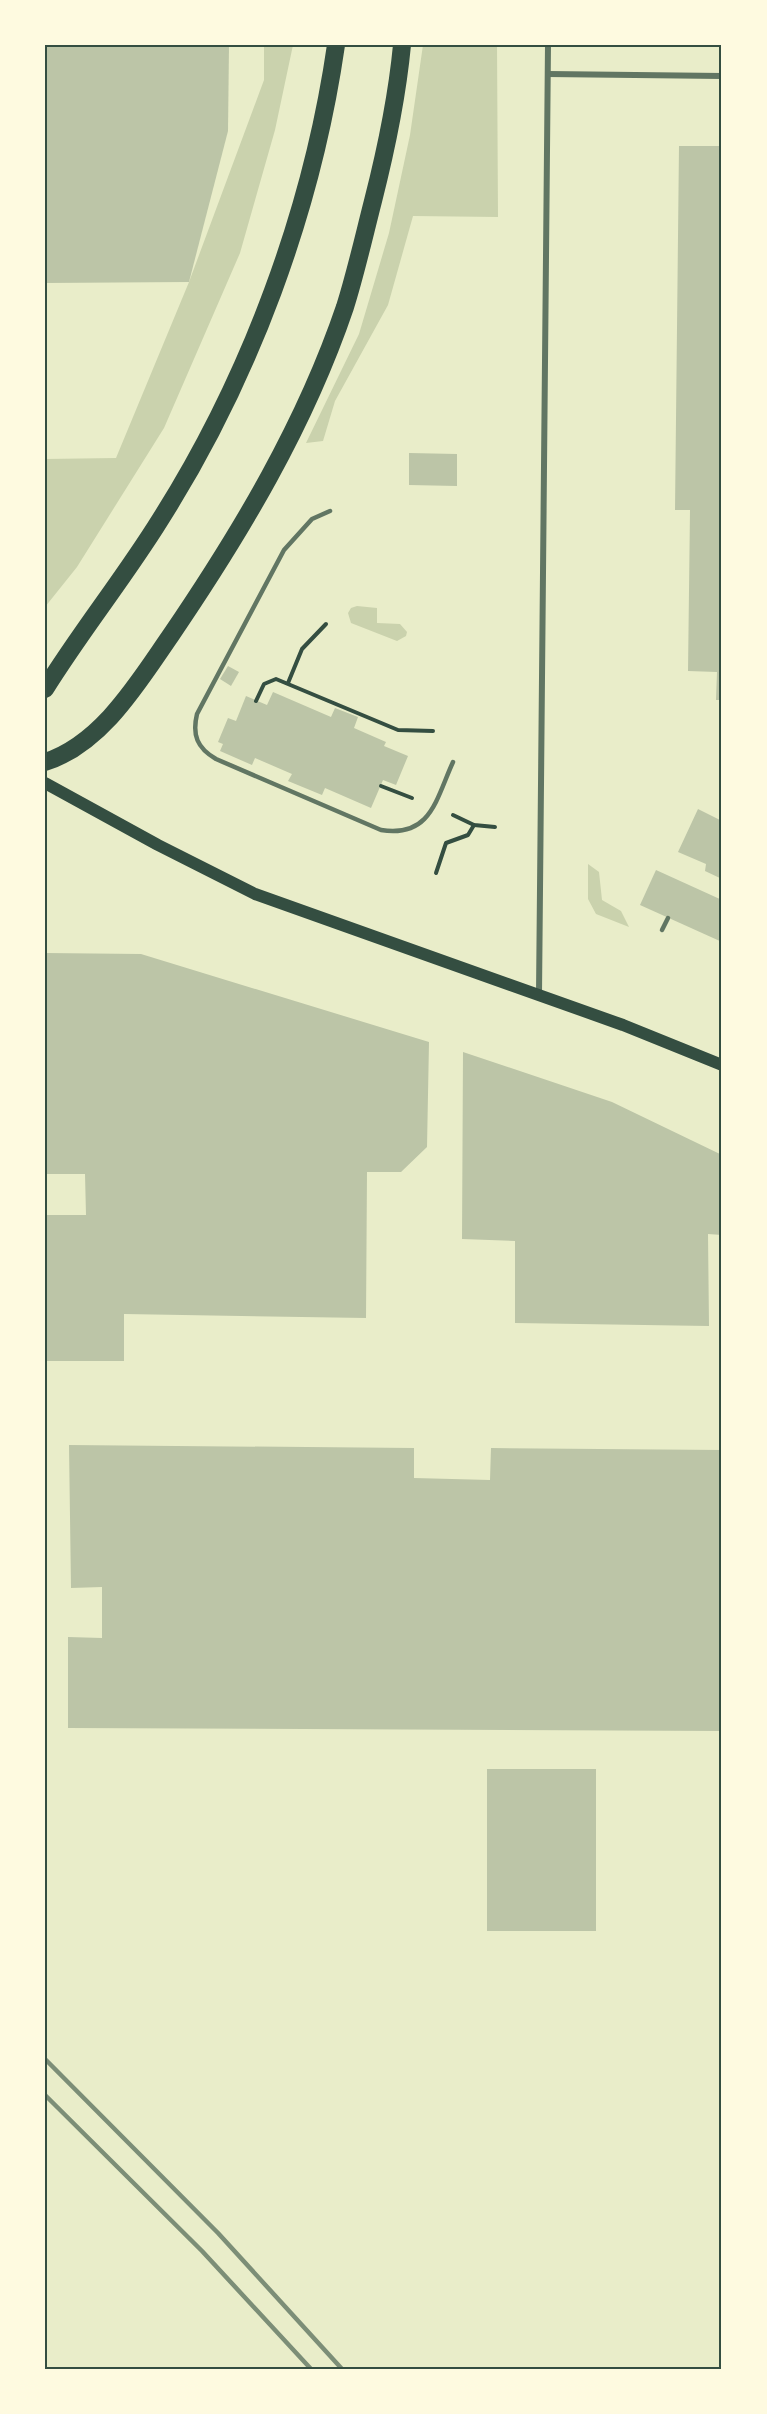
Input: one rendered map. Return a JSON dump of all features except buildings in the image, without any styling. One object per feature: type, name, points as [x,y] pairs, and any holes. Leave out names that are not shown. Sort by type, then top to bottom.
[{"type":"highway","points":[[45,689],[160,520],[204,444],[236,377],[265,311],[288,244],[319,133],[336,45]]},
{"type":"highway","points":[[45,762],[77,745],[103,723],[140,681],[219,565],[289,439],[319,374],[345,306],[388,140],[402,45]]},
{"type":"main road","points":[[45,783],[158,845],[255,894],[539,995],[722,1065]]},
{"type":"street","points":[[539,995],[548,45]]},
{"type":"street","points":[[548,74],[722,76]]},
{"type":"lane","points":[[330,512],[312,519],[284,550],[197,714],[194,729],[197,742],[205,753],[216,759],[381,830],[393,832],[406,831],[428,818],[453,762]]},
{"type":"lane","points":[[662,930],[668,918]]},
{"type":"path","points":[[288,682],[302,649],[326,624]]},
{"type":"path","points":[[256,700],[268,680],[288,682],[398,730],[433,731]]},
{"type":"path","points":[[381,786],[421,801]]},
{"type":"path","points":[[447,812],[474,825],[495,827]]},
{"type":"path","points":[[436,873],[446,843],[468,835],[474,825]]},
{"type":"green space","points":[[264,45],[293,45],[275,130],[240,253],[164,428],[77,567],[45,607],[45,459],[116,458],[189,282],[264,80]]},
{"type":"green space","points":[[423,45],[497,45],[498,217],[413,216],[388,305],[335,401],[323,441],[306,443],[359,334],[389,233],[410,135]]},
{"type":"green space","points":[[357,606],[377,608],[377,623],[400,624],[407,632],[406,636],[397,641],[351,623],[348,613],[351,608]]},
{"type":"green space","points":[[588,864],[599,872],[602,900],[621,911],[629,927],[596,914],[588,899]]},
{"type":"railway","points":[[45,2059],[218,2233],[342,2369]]},
{"type":"railway","points":[[45,2095],[202,2251],[311,2369]]}]
